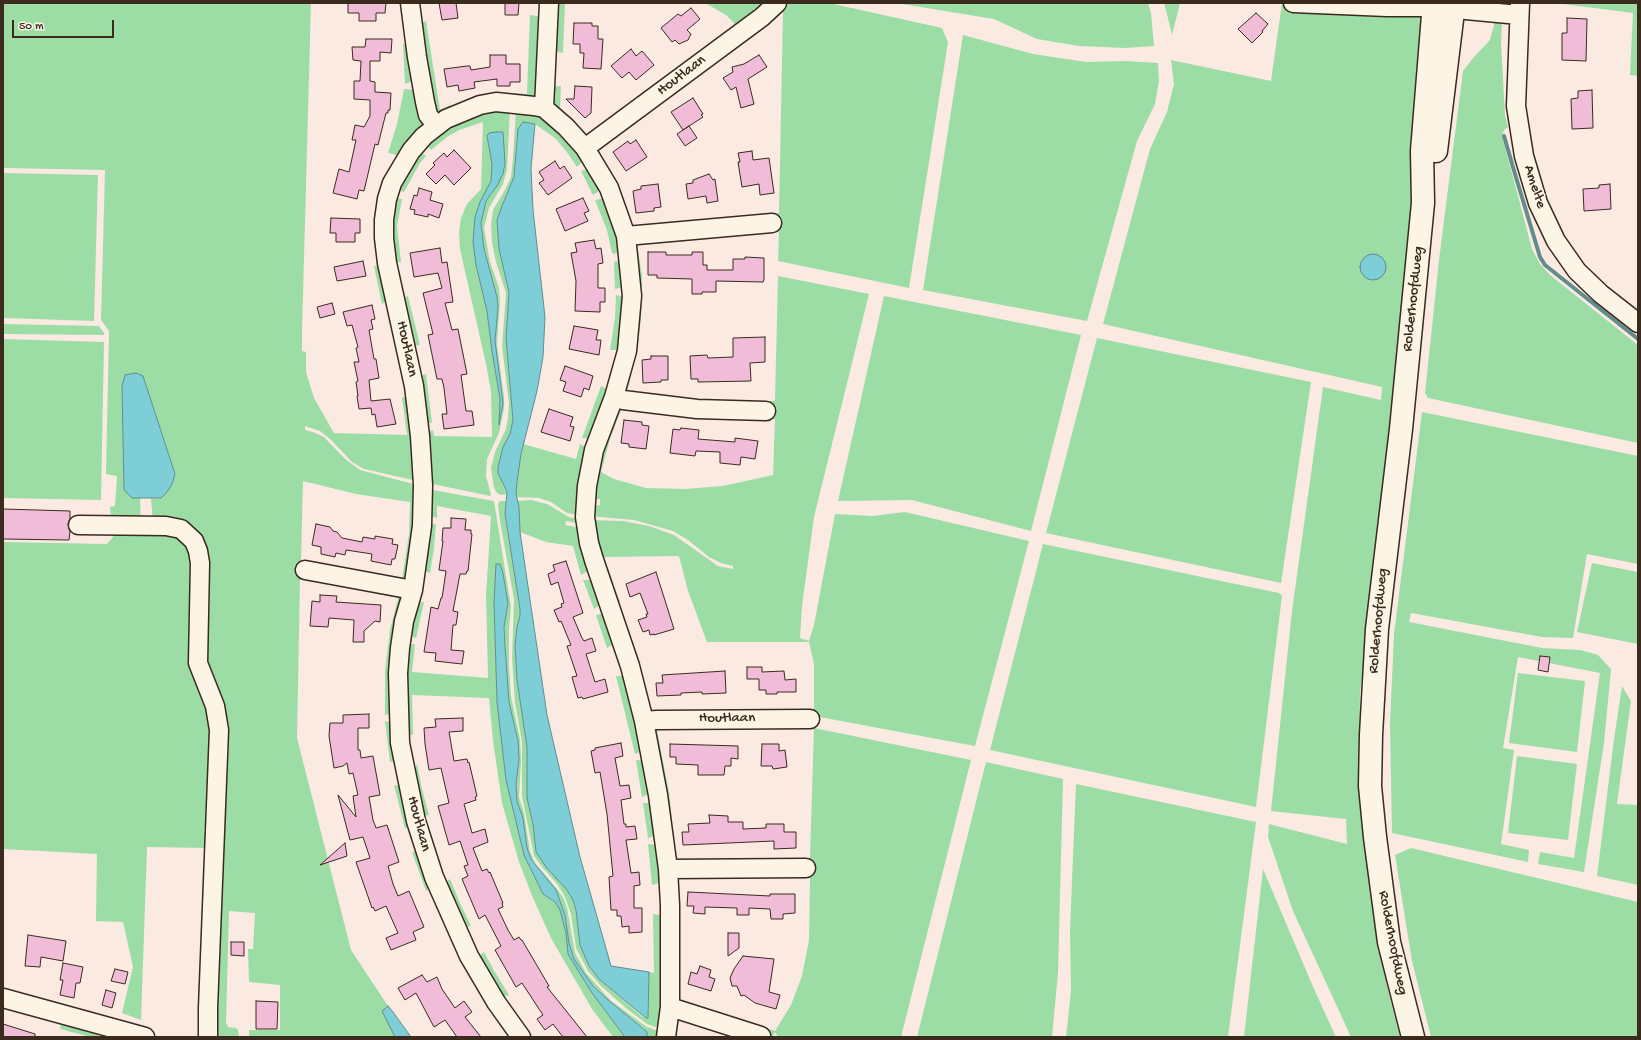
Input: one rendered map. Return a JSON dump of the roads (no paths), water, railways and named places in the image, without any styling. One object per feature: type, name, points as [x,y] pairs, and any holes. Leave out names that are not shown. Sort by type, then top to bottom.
[{"type":"main road","name":"Rolderhoofdweg","points":[[1413,1037],[1389,942],[1375,837],[1370,786],[1370,735],[1377,629],[1401,429],[1423,202],[1422,151],[1444,6]]},
{"type":"street","points":[[410,3],[425,102],[428,115],[436,126]]},
{"type":"street","points":[[549,3],[544,108],[566,127],[585,148],[609,188],[626,236],[632,296],[626,351],[614,397],[594,450],[589,469],[585,502],[585,517],[589,543],[594,560],[630,666],[644,721],[658,794],[668,869],[670,1007],[666,1037]]},
{"type":"street","name":"Houtlaan","points":[[585,148],[762,17],[777,3]]},
{"type":"street","name":"Amelte","points":[[1293,3],[1387,7],[1444,6],[1519,9],[1516,106],[1524,156],[1538,203],[1556,241],[1577,270],[1601,294],[1638,323]]},
{"type":"street","name":"Houtlaan","points":[[521,1037],[496,1002],[469,956],[434,877],[414,814],[401,749],[398,720],[400,648],[404,621],[413,590],[422,526],[423,485],[420,436],[414,386],[387,263],[384,220],[387,199],[392,183],[401,166],[411,151],[436,126],[446,119],[480,105],[496,102],[544,108]]},
{"type":"street","points":[[626,236],[772,223]]},
{"type":"street","points":[[614,397],[623,400],[697,409],[766,411]]},
{"type":"street","points":[[78,525],[166,526],[181,528],[194,541],[198,551],[200,564],[198,663],[215,706],[219,730],[208,1037]]},
{"type":"street","points":[[305,570],[413,590]]},
{"type":"street","name":"Houtlaan","points":[[644,721],[810,719]]},
{"type":"street","points":[[668,869],[806,868]]},
{"type":"street","points":[[3,998],[145,1037]]},
{"type":"street","points":[[670,1007],[761,1036]]},
{"type":"water","points":[[523,122],[535,124],[531,168],[533,210],[545,317],[543,357],[537,391],[521,454],[517,482],[516,494],[519,507],[520,532],[547,715],[580,857],[611,966],[649,972],[648,1018],[646,1018],[599,979],[589,966],[580,945],[576,910],[573,900],[567,890],[546,867],[536,852],[533,824],[527,798],[527,747],[517,680],[515,646],[520,609],[505,514],[507,492],[498,473],[503,447],[510,434],[513,420],[506,338],[509,292],[499,249],[497,220],[514,177],[518,129]]},
{"type":"water","points":[[503,132],[505,163],[503,174],[497,186],[486,201],[481,223],[484,249],[497,297],[498,307],[495,341],[503,403],[499,425],[500,399],[487,311],[476,265],[473,242],[475,217],[480,202],[491,181],[492,164],[487,136],[489,133]]},
{"type":"water","points":[[1373,254],[1382,258],[1386,267],[1382,276],[1373,280],[1364,276],[1360,267],[1364,258]]},
{"type":"water","points":[[136,373],[143,376],[175,474],[172,484],[161,498],[132,498],[124,490],[122,386],[125,375]]},
{"type":"water","points":[[496,564],[500,564],[503,573],[508,603],[504,627],[509,702],[518,741],[519,759],[516,784],[517,801],[523,818],[527,848],[531,859],[556,890],[565,915],[569,943],[574,959],[593,986],[647,1032],[647,1037],[625,1037],[592,993],[568,954],[566,933],[560,910],[555,902],[543,894],[524,855],[506,780],[497,702],[494,603]]},
{"type":"water","points":[[388,1006],[411,1037],[395,1037],[382,1011]]},
{"type":"waterway","points":[[1504,136],[1540,257],[1545,265],[1638,339]]}]
